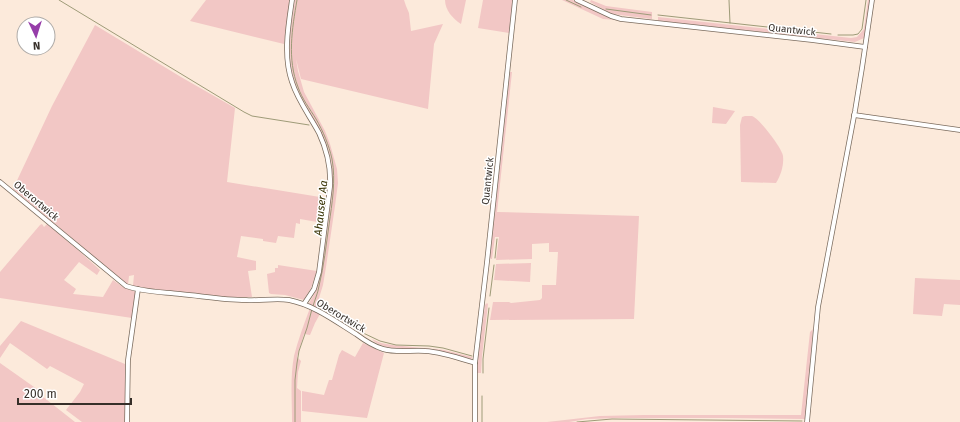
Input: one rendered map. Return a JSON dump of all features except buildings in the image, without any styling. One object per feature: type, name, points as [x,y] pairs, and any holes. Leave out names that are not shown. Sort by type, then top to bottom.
[{"type":"street","points":[[292,0],[287,39],[289,73],[297,94],[324,144],[328,156],[330,178],[319,272],[314,289],[304,304]]},
{"type":"street","name":"Quantwick","points":[[475,363],[515,0]]},
{"type":"street","name":"Quantwick","points":[[578,0],[611,16],[621,19],[865,47]]},
{"type":"street","points":[[807,422],[818,307],[854,115],[872,0]]},
{"type":"street","points":[[854,115],[960,130]]},
{"type":"street","name":"Oberortwick","points":[[0,182],[123,284],[131,288],[234,300],[287,300],[304,304],[316,310],[365,340],[383,349],[442,353],[475,363]]},
{"type":"street","points":[[127,422],[128,360],[138,289]]},
{"type":"street","points":[[475,363],[475,422]]},
{"type":"shaded area","points":[[206,0],[290,0],[284,44],[190,21]]},
{"type":"shaded area","points":[[295,0],[404,0],[409,13],[411,31],[443,24],[434,44],[428,109],[301,79],[296,59],[304,92],[325,131],[337,169],[338,183],[326,267],[323,285],[316,308],[308,305],[316,291],[319,280],[331,196],[332,172],[330,156],[324,138],[298,90],[291,68],[290,34]]},
{"type":"shaded area","points":[[445,0],[466,0],[461,24],[450,14],[446,7]]},
{"type":"shaded area","points":[[483,0],[513,0],[509,33],[478,28]]},
{"type":"shaded area","points":[[562,0],[573,0],[616,20],[603,19]]},
{"type":"shaded area","points":[[591,0],[606,6],[652,12],[652,19],[612,14],[590,2]]},
{"type":"shaded area","points":[[868,0],[870,0],[864,38],[855,42],[658,21],[658,17],[851,38],[857,37],[864,29]]},
{"type":"shaded area","points":[[95,25],[235,108],[227,182],[326,198],[323,223],[300,219],[300,224],[296,223],[294,238],[278,236],[276,243],[263,241],[263,239],[241,236],[237,257],[256,261],[256,270],[248,271],[252,297],[218,297],[134,287],[134,275],[129,276],[128,285],[13,189],[52,106]]},
{"type":"shaded area","points":[[510,72],[512,72],[497,212],[639,216],[634,319],[490,320],[493,302],[511,303],[540,300],[542,298],[542,285],[556,285],[558,252],[549,252],[549,243],[532,244],[532,259],[496,260],[499,237],[495,237],[492,259],[490,257]]},
{"type":"shaded area","points":[[713,107],[735,111],[726,124],[712,123]]},
{"type":"shaded area","points":[[752,116],[760,122],[775,140],[782,152],[783,166],[776,183],[741,182],[740,125],[742,117]]},
{"type":"shaded area","points":[[42,224],[44,227],[47,224],[100,270],[97,275],[79,262],[64,280],[76,289],[73,294],[103,297],[113,280],[123,287],[136,292],[132,318],[0,298],[0,272]]},
{"type":"shaded area","points":[[531,263],[530,282],[494,280],[496,264]]},
{"type":"shaded area","points":[[278,265],[317,271],[311,288],[304,300],[269,293],[267,274],[275,272],[275,268],[278,268]]},
{"type":"shaded area","points":[[915,278],[960,280],[960,305],[944,304],[942,316],[913,314]]},
{"type":"shaded area","points":[[487,303],[481,373],[477,373],[485,305]]},
{"type":"shaded area","points":[[310,308],[320,314],[310,335],[304,334],[297,357],[301,361],[298,372],[297,388],[301,391],[301,422],[292,422],[292,380],[294,356]]},
{"type":"shaded area","points":[[21,321],[125,364],[125,422],[82,422],[66,410],[80,392],[84,384],[50,366],[47,369],[10,343],[0,358],[0,346]]},
{"type":"shaded area","points":[[813,329],[806,419],[622,418],[547,422],[600,416],[801,415],[810,332]]},
{"type":"shaded area","points":[[372,339],[381,343],[392,345],[444,350],[472,358],[436,351],[395,348],[377,343]]},
{"type":"shaded area","points":[[363,343],[384,353],[367,418],[302,411],[302,391],[324,395],[329,380],[332,380],[339,355],[342,350],[355,357]]},
{"type":"shaded area","points":[[0,363],[44,394],[42,396],[75,422],[0,422]]},
{"type":"waterway","points":[[59,0],[244,112],[252,116],[309,125]]},
{"type":"waterway","name":"Ahauser Aa","points":[[297,0],[292,44],[292,66],[302,96],[326,138],[332,159],[334,176],[324,263],[313,306]]},
{"type":"waterway","points":[[566,0],[581,7]]},
{"type":"waterway","points":[[729,0],[730,23]]},
{"type":"waterway","points":[[838,35],[858,34],[862,29],[866,0]]},
{"type":"waterway","points":[[606,9],[651,15]]},
{"type":"waterway","points":[[658,15],[831,34]]},
{"type":"waterway","points":[[495,258],[497,239]]},
{"type":"waterway","points":[[490,296],[494,265]]},
{"type":"waterway","points":[[318,305],[335,314],[359,331],[380,341],[396,345],[443,348],[472,356]]},
{"type":"waterway","points":[[483,373],[483,359],[489,308]]},
{"type":"waterway","name":"Ahauser Aa","points":[[295,422],[295,380],[297,363],[299,351],[312,309]]},
{"type":"waterway","points":[[482,396],[482,422]]},
{"type":"waterway","points":[[577,422],[612,419],[802,421]]}]
